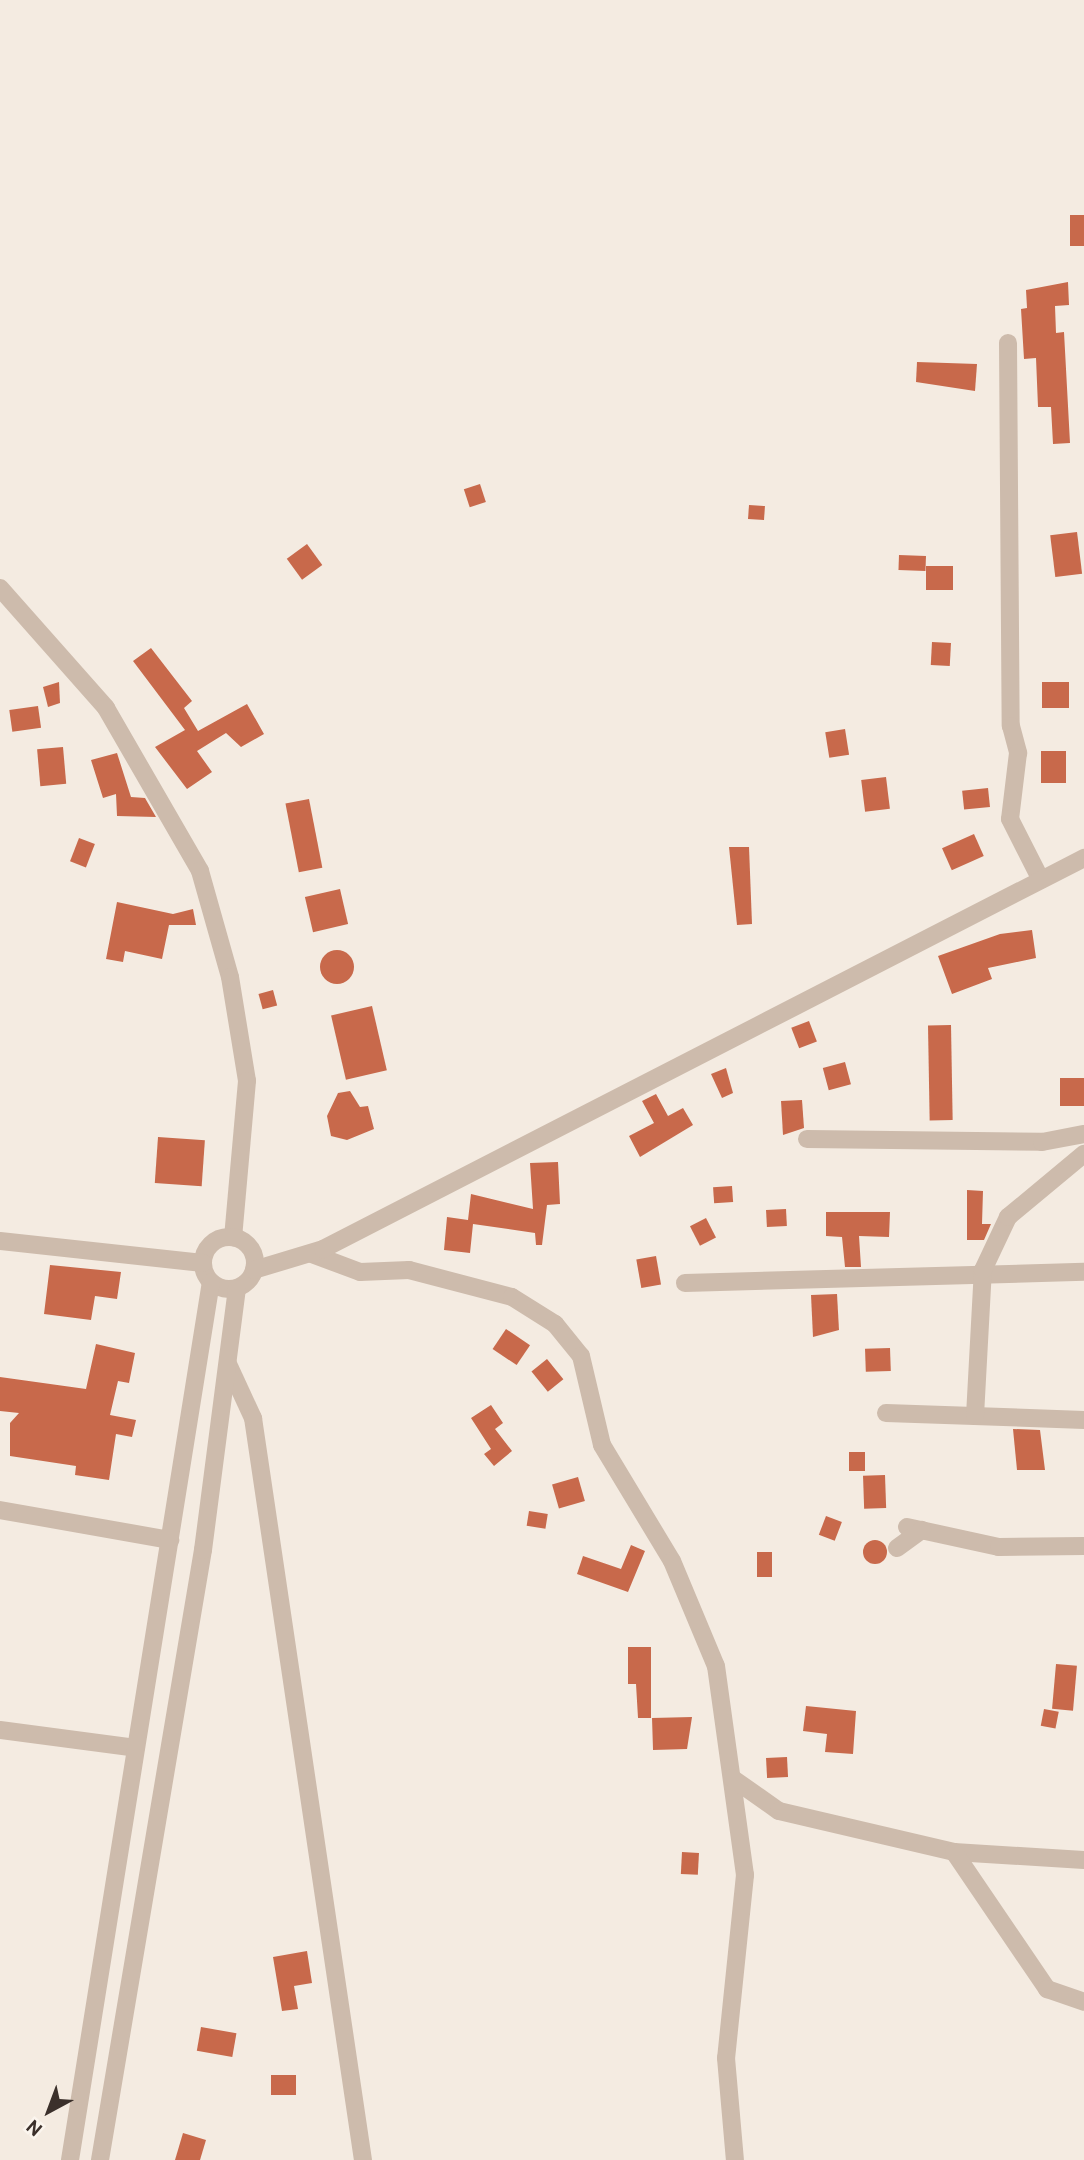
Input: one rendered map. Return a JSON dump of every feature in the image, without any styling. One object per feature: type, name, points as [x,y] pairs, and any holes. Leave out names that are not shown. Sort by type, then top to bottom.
[{"type":"street","points":[[1008,343],[1011,726],[1018,753],[1010,819],[1041,880]]},
{"type":"street","points":[[0,588],[106,708],[200,871],[230,977],[247,1081],[233,1237]]},
{"type":"street","points":[[100,2160],[228,1364],[236,1289],[254,1270],[312,1254],[1084,858]]},
{"type":"street","points":[[807,1139],[1042,1142],[1084,1134]]},
{"type":"street","points":[[975,1416],[983,1270],[1008,1217],[1084,1154]]},
{"type":"street","points":[[70,2160],[211,1282],[203,1263],[212,1243],[233,1237],[248,1246],[254,1270]]},
{"type":"street","points":[[0,1241],[203,1263]]},
{"type":"street","points":[[312,1254],[360,1272],[409,1270],[512,1297],[569,1338],[590,1381],[602,1445],[672,1561],[707,1635],[732,1778],[745,1885],[726,2057],[735,2160]]},
{"type":"street","points":[[685,1283],[983,1270],[1084,1272]]},
{"type":"street","points":[[211,1282],[236,1289]]},
{"type":"street","points":[[228,1364],[253,1418],[363,2160]]},
{"type":"street","points":[[886,1413],[1084,1420]]},
{"type":"street","points":[[0,1510],[170,1540]]},
{"type":"street","points":[[898,1548],[915,1528],[999,1547],[1084,1546]]},
{"type":"street","points":[[0,1730],[136,1748]]},
{"type":"street","points":[[732,1778],[779,1811],[954,1852],[1084,1860]]},
{"type":"street","points":[[954,1852],[1047,1989],[1084,2002]]},
{"type":"building","points":[[1070,215],[1084,215],[1084,246],[1070,246]]},
{"type":"building","points":[[1068,282],[1069,305],[1055,306],[1056,333],[1064,332],[1070,443],[1053,444],[1051,407],[1038,407],[1036,358],[1024,359],[1021,309],[1027,308],[1026,290]]},
{"type":"building","points":[[917,362],[977,364],[975,391],[916,382]]},
{"type":"building","points":[[480,484],[486,502],[470,507],[464,489]]},
{"type":"building","points":[[749,505],[765,506],[764,520],[748,519]]},
{"type":"building","points":[[1077,532],[1082,574],[1055,577],[1050,535]]},
{"type":"building","points":[[307,544],[322,565],[302,580],[287,559]]},
{"type":"building","points":[[899,555],[926,556],[925,571],[898,570]]},
{"type":"building","points":[[926,566],[953,566],[953,590],[926,590]]},
{"type":"building","points":[[932,642],[951,643],[950,666],[931,665]]},
{"type":"building","points":[[151,648],[192,701],[184,708],[198,731],[247,704],[264,734],[241,747],[226,733],[197,751],[212,772],[187,789],[155,747],[185,730],[133,661]]},
{"type":"building","points":[[59,682],[60,703],[48,707],[43,687]]},
{"type":"building","points":[[1042,682],[1069,682],[1069,708],[1042,708]]},
{"type":"building","points":[[38,706],[41,728],[12,732],[9,710]]},
{"type":"building","points":[[845,729],[849,755],[829,758],[825,732]]},
{"type":"building","points":[[63,747],[66,784],[40,786],[37,749]]},
{"type":"building","points":[[1041,751],[1066,751],[1066,783],[1041,783]]},
{"type":"building","points":[[117,753],[131,797],[145,798],[156,817],[117,816],[116,794],[103,798],[91,760]]},
{"type":"building","points":[[886,777],[890,809],[865,812],[861,780]]},
{"type":"building","points":[[988,788],[990,807],[964,810],[962,791]]},
{"type":"building","points":[[309,799],[322,868],[299,872],[285,804]]},
{"type":"building","points":[[974,834],[984,856],[952,870],[942,848]]},
{"type":"building","points":[[79,838],[95,844],[86,867],[70,861]]},
{"type":"building","points":[[729,847],[749,847],[752,924],[737,925]]},
{"type":"building","points":[[340,889],[348,924],[313,932],[305,897]]},
{"type":"building","points":[[117,902],[173,914],[193,909],[196,925],[169,925],[162,959],[125,951],[123,962],[106,959]]},
{"type":"building","points":[[1032,930],[1036,958],[988,968],[992,979],[952,994],[938,956],[1000,934]]},
{"type":"building","points":[[337,950],[349,955],[354,967],[349,979],[337,984],[325,979],[320,967],[325,955]]},
{"type":"building","points":[[273,990],[277,1005],[263,1009],[259,994]]},
{"type":"building","points":[[372,1006],[387,1070],[346,1080],[331,1015]]},
{"type":"building","points":[[809,1021],[817,1042],[799,1048],[791,1028]]},
{"type":"building","points":[[928,1025],[951,1025],[953,1120],[930,1120]]},
{"type":"building","points":[[845,1062],[851,1084],[829,1090],[823,1068]]},
{"type":"building","points":[[726,1068],[733,1093],[722,1098],[711,1074]]},
{"type":"building","points":[[1060,1078],[1084,1078],[1084,1106],[1060,1106]]},
{"type":"building","points":[[350,1091],[360,1107],[368,1106],[374,1129],[347,1140],[331,1136],[327,1116],[338,1093]]},
{"type":"building","points":[[656,1094],[668,1116],[683,1108],[693,1125],[640,1157],[629,1136],[654,1123],[642,1101]]},
{"type":"building","points":[[802,1100],[804,1128],[783,1135],[781,1101]]},
{"type":"building","points":[[158,1137],[205,1140],[202,1186],[155,1183]]},
{"type":"building","points":[[558,1162],[560,1204],[547,1205],[542,1245],[536,1245],[535,1233],[473,1224],[470,1253],[444,1250],[447,1217],[468,1220],[471,1194],[533,1209],[530,1163]]},
{"type":"building","points":[[732,1186],[733,1202],[714,1203],[713,1187]]},
{"type":"building","points":[[967,1190],[983,1191],[982,1224],[991,1224],[984,1240],[967,1240]]},
{"type":"building","points":[[786,1209],[787,1226],[767,1227],[766,1210]]},
{"type":"building","points":[[826,1212],[890,1212],[889,1237],[859,1236],[861,1267],[845,1267],[842,1237],[826,1236]]},
{"type":"building","points":[[706,1218],[716,1238],[700,1246],[690,1226]]},
{"type":"building","points":[[656,1256],[661,1285],[641,1288],[636,1259]]},
{"type":"building","points":[[50,1265],[121,1272],[117,1299],[95,1296],[91,1320],[44,1314]]},
{"type":"building","points":[[837,1294],[839,1330],[813,1337],[811,1295]]},
{"type":"building","points":[[506,1329],[530,1345],[517,1365],[493,1349]]},
{"type":"building","points":[[96,1344],[135,1353],[129,1383],[118,1381],[110,1415],[136,1420],[132,1437],[116,1434],[109,1480],[75,1475],[76,1466],[10,1456],[10,1423],[19,1413],[0,1411],[0,1377],[86,1389]]},
{"type":"building","points":[[890,1348],[891,1371],[866,1372],[865,1349]]},
{"type":"building","points":[[547,1359],[563,1379],[548,1392],[531,1372]]},
{"type":"building","points":[[491,1405],[503,1423],[495,1429],[512,1451],[494,1466],[484,1454],[491,1449],[471,1418]]},
{"type":"building","points":[[1013,1429],[1040,1430],[1045,1470],[1017,1470]]},
{"type":"building","points":[[849,1452],[865,1452],[865,1471],[849,1471]]},
{"type":"building","points":[[885,1475],[886,1508],[864,1509],[863,1476]]},
{"type":"building","points":[[578,1477],[585,1501],[559,1508],[552,1484]]},
{"type":"building","points":[[529,1511],[548,1514],[545,1529],[527,1526]]},
{"type":"building","points":[[826,1516],[842,1522],[835,1541],[819,1535]]},
{"type":"building","points":[[875,1540],[884,1543],[887,1552],[884,1561],[875,1564],[866,1561],[863,1552],[866,1543]]},
{"type":"building","points":[[631,1545],[645,1551],[628,1592],[577,1574],[583,1556],[621,1569]]},
{"type":"building","points":[[757,1552],[772,1552],[772,1577],[757,1577]]},
{"type":"building","points":[[628,1647],[651,1647],[651,1718],[638,1718],[636,1684],[628,1684]]},
{"type":"building","points":[[1056,1664],[1077,1666],[1073,1711],[1052,1709]]},
{"type":"building","points":[[806,1706],[856,1711],[853,1754],[825,1752],[827,1734],[803,1731]]},
{"type":"building","points":[[1044,1709],[1059,1712],[1055,1729],[1041,1726]]},
{"type":"building","points":[[692,1717],[687,1749],[653,1750],[652,1718]]},
{"type":"building","points":[[787,1757],[788,1777],[767,1778],[766,1758]]},
{"type":"building","points":[[682,1852],[699,1853],[698,1875],[681,1874]]},
{"type":"building","points":[[307,1951],[312,1983],[294,1986],[298,2009],[282,2011],[273,1957]]},
{"type":"building","points":[[201,2027],[236,2033],[232,2057],[197,2051]]},
{"type":"building","points":[[271,2075],[296,2075],[296,2095],[271,2095]]},
{"type":"building","points":[[183,2133],[206,2140],[200,2160],[175,2160]]}]
